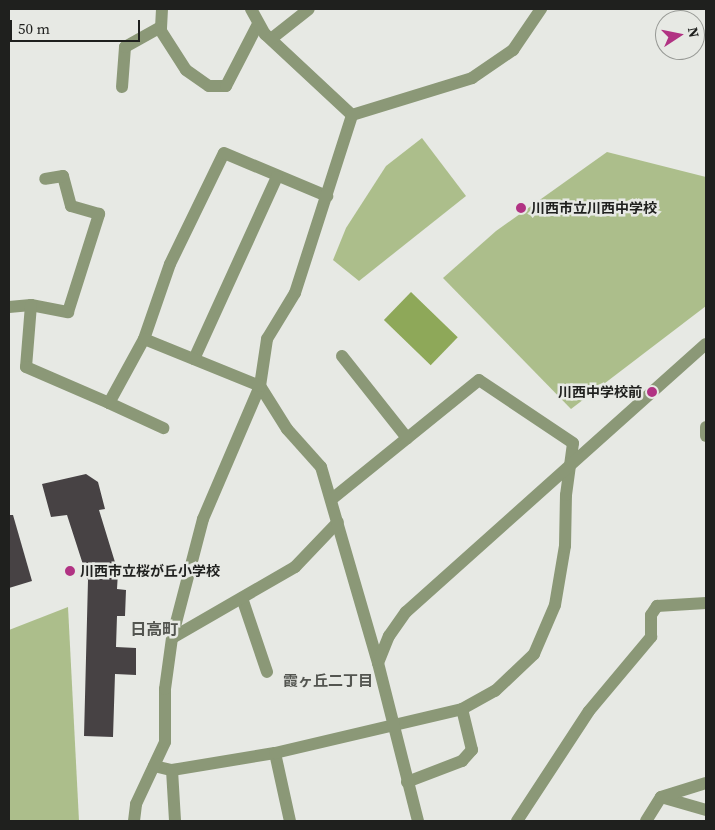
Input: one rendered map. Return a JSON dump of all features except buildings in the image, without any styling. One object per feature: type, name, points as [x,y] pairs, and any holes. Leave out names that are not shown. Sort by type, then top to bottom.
[{"type":"street","points":[[162,9],[161,27],[186,70],[208,86],[226,86],[258,24]]},
{"type":"street","points":[[251,9],[258,24],[271,39],[352,115]]},
{"type":"street","points":[[271,39],[309,9]]},
{"type":"street","points":[[352,115],[472,78],[513,50],[541,9]]},
{"type":"street","points":[[122,87],[125,47],[161,27]]},
{"type":"street","points":[[134,821],[136,804],[165,742],[165,689],[172,638],[203,519],[260,386],[267,339],[295,294],[352,115]]},
{"type":"street","points":[[109,403],[144,339],[170,264],[224,153],[276,177],[327,196]]},
{"type":"street","points":[[9,307],[31,305],[68,312],[99,214],[71,206],[63,176],[45,178]]},
{"type":"street","points":[[194,359],[276,177]]},
{"type":"street","points":[[31,305],[26,367],[163,428]]},
{"type":"street","points":[[144,339],[260,386],[287,429],[321,467],[332,499],[378,663],[418,821]]},
{"type":"street","points":[[378,663],[389,636],[406,612],[706,344]]},
{"type":"street","points":[[342,356],[407,438]]},
{"type":"street","points":[[154,766],[172,770],[275,753],[462,709],[495,692],[534,654],[555,605],[565,546],[573,443],[479,380],[332,499]]},
{"type":"street","points":[[706,427],[706,436]]},
{"type":"street","points":[[172,638],[295,567],[338,522]]},
{"type":"street","points":[[242,598],[267,672]]},
{"type":"street","points":[[517,821],[589,711],[651,637],[651,614],[657,606],[706,603]]},
{"type":"street","points":[[408,782],[462,761],[472,750],[462,709]]},
{"type":"street","points":[[275,753],[290,821]]},
{"type":"street","points":[[172,770],[176,821]]},
{"type":"street","points":[[646,821],[661,797],[706,783]]},
{"type":"street","points":[[661,797],[706,810]]},
{"type":"shaded area","points":[[422,138],[466,196],[359,281],[333,260],[346,228],[386,166]]},
{"type":"shaded area","points":[[607,152],[706,177],[706,306],[571,409],[443,278],[496,231]]},
{"type":"shaded area","points":[[411,292],[458,337],[431,365],[384,320]]},
{"type":"shaded area","points":[[68,607],[79,821],[9,821],[9,630]]},
{"type":"place","name":"川西市立川西中学校","points":[[521,208]]},
{"type":"place","name":"川西中学校前","points":[[652,392]]},
{"type":"place","name":"川西市立桜が丘小学校","points":[[70,571]]},
{"type":"district","name":"日高町","points":[[154,629]]},
{"type":"district","name":"霞ヶ丘二丁目","points":[[328,681]]}]
